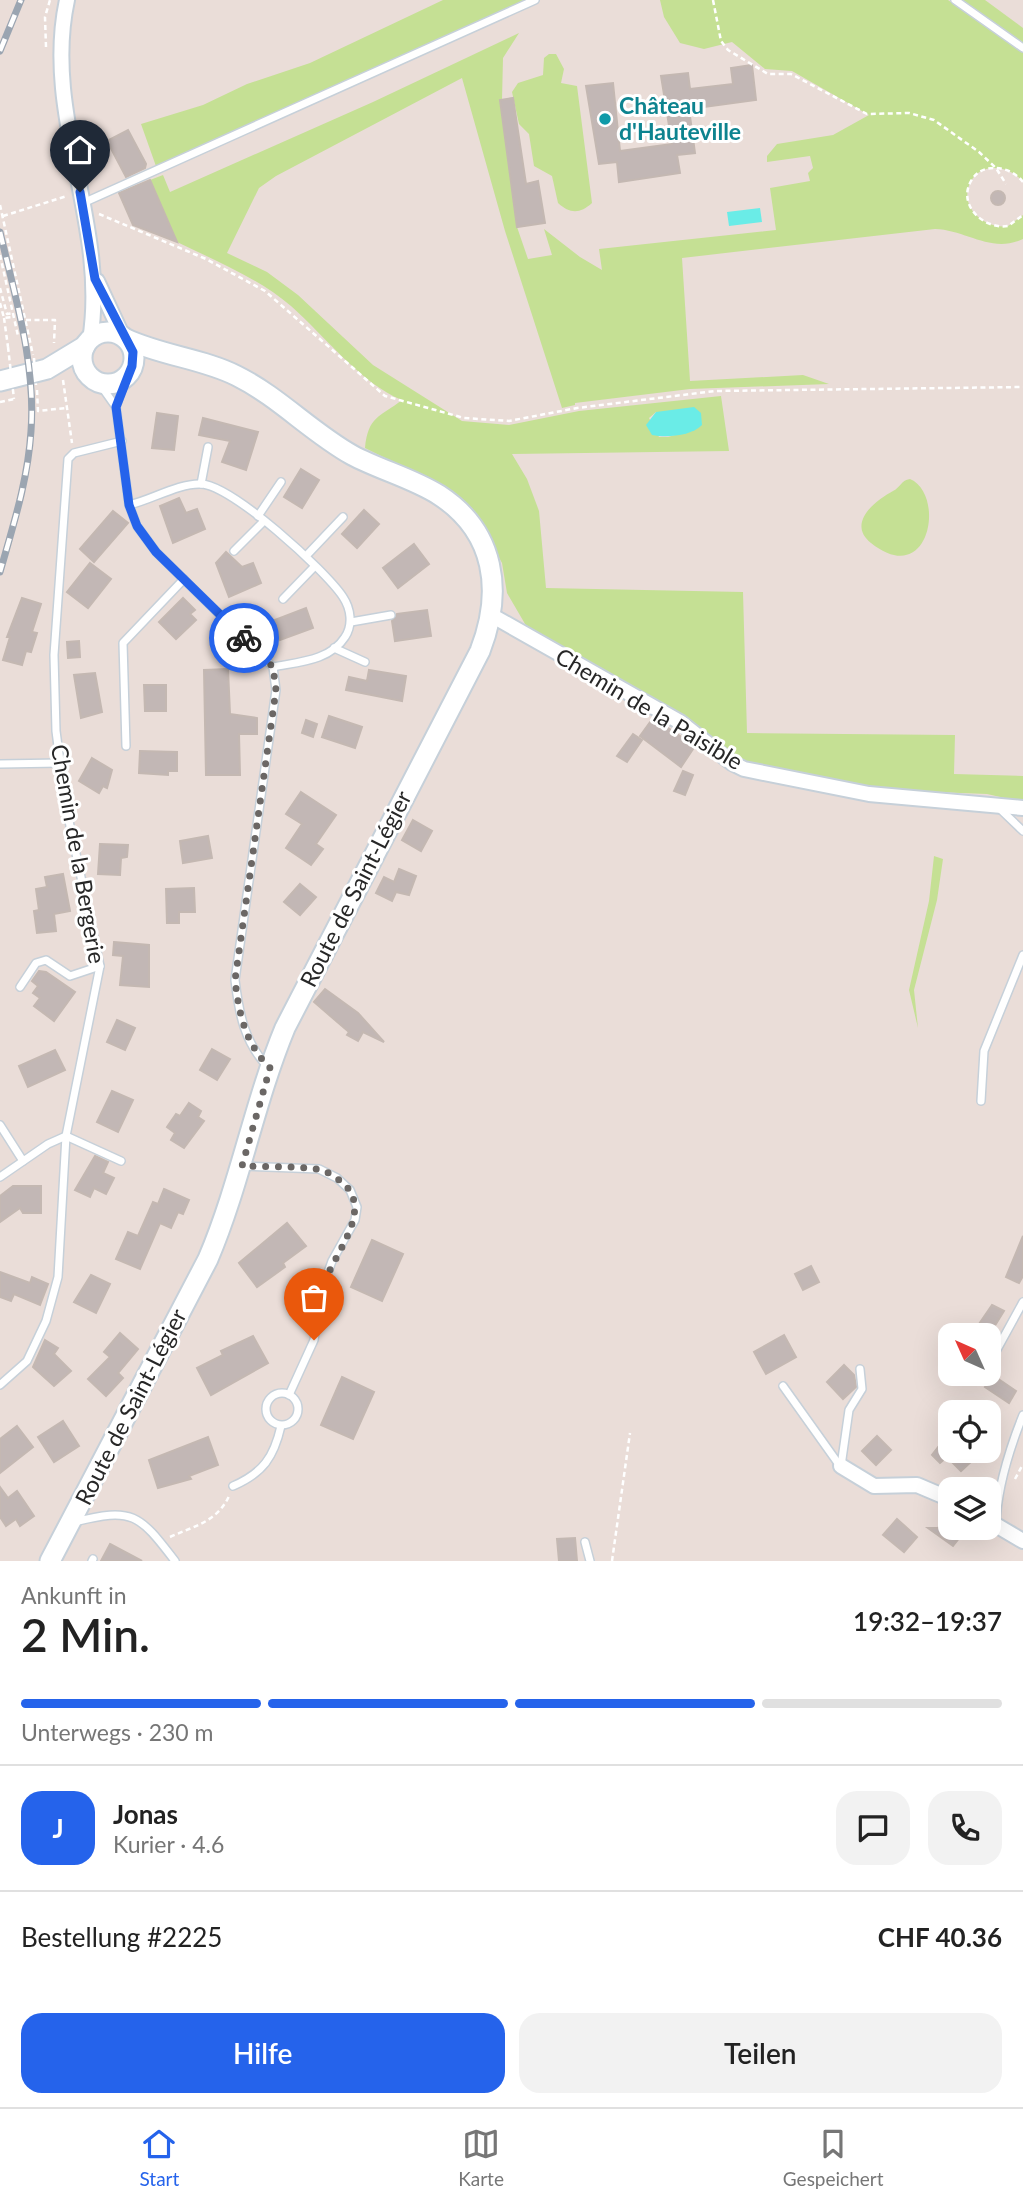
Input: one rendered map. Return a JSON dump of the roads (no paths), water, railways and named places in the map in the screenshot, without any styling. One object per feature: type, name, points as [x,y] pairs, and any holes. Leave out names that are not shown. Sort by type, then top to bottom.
[{"type":"main road","points":[[0,381],[47,369],[106,332],[125,338],[134,360],[127,376],[112,384],[47,369]]},
{"type":"main road","name":"Route de Saint-Légier","points":[[50,1561],[208,1259],[229,1209],[270,1068],[295,1007],[480,651],[491,615],[494,591],[486,553],[476,532],[450,503],[426,488],[342,449],[237,376],[213,366],[180,359],[125,338]]},
{"type":"main road","points":[[87,343],[82,361],[95,380]]},
{"type":"main road","name":"Route de Saint-Légier","points":[[127,376],[154,363],[180,359]]},
{"type":"street","points":[[67,0],[61,64],[95,279],[87,343]]},
{"type":"street","points":[[95,279],[125,338]]},
{"type":"street","name":"Chemin de la Paisible","points":[[491,615],[672,717],[732,763],[744,769],[869,794],[995,803],[1023,808]]},
{"type":"street","points":[[841,1466],[874,1486],[917,1485],[938,1494]]},
{"type":"street","points":[[1001,1529],[1023,1541]]},
{"type":"lane","points":[[82,201],[535,0]]},
{"type":"lane","points":[[955,0],[1023,48]]},
{"type":"lane","points":[[116,407],[127,376]]},
{"type":"lane","points":[[95,380],[116,407],[129,505],[137,526],[149,543],[273,667],[276,690],[235,980],[238,1010],[250,1044],[270,1068]]},
{"type":"lane","name":"Chemin de la Bergerie","points":[[0,1385],[27,1361],[46,1321],[58,1277],[66,1136],[100,966],[66,807],[60,763],[55,643],[68,459],[74,453],[122,441]]},
{"type":"lane","points":[[201,484],[208,447]]},
{"type":"lane","points":[[234,551],[261,519],[281,482]]},
{"type":"lane","points":[[129,505],[201,484],[218,489],[261,519],[306,556],[343,597],[351,622],[345,638],[323,657],[273,667]]},
{"type":"lane","points":[[306,556],[343,517]]},
{"type":"lane","points":[[283,599],[314,567]]},
{"type":"lane","points":[[126,746],[123,643],[184,579]]},
{"type":"lane","points":[[351,622],[391,615]]},
{"type":"lane","points":[[334,648],[365,662]]},
{"type":"lane","points":[[0,764],[60,763]]},
{"type":"lane","points":[[995,803],[1023,831]]},
{"type":"lane","points":[[981,1101],[984,1051],[1023,955]]},
{"type":"lane","points":[[20,987],[36,963],[46,960],[69,976],[100,966]]},
{"type":"lane","points":[[0,1125],[23,1161]]},
{"type":"lane","points":[[0,1177],[66,1136],[121,1161]]},
{"type":"lane","points":[[242,1166],[319,1169],[337,1178],[349,1190],[356,1207],[355,1220],[332,1261],[322,1289],[314,1340],[289,1395]]},
{"type":"lane","points":[[1001,1342],[1023,1302]]},
{"type":"lane","points":[[841,1466],[849,1410],[862,1388],[860,1369]]},
{"type":"lane","points":[[783,1385],[841,1466]]},
{"type":"lane","points":[[278,1394],[289,1395],[298,1404],[298,1411],[289,1424],[281,1426],[268,1418],[267,1404],[278,1394]]},
{"type":"lane","points":[[1001,1488],[1023,1415]]},
{"type":"lane","points":[[233,1486],[249,1479],[266,1465],[276,1447],[281,1426]]},
{"type":"lane","points":[[70,1524],[120,1513],[137,1517],[175,1561]]},
{"type":"lane","points":[[585,1542],[590,1561]]},
{"type":"water","points":[[760,208],[762,222],[729,226],[727,212]]},
{"type":"water","points":[[694,407],[701,413],[702,425],[692,432],[658,436],[652,435],[646,425],[656,412]]},
{"type":"railway","points":[[0,51],[21,0]]},
{"type":"railway","points":[[0,232],[23,331],[32,406],[27,467],[0,572]]},
{"type":"place","name":"Château d'Hauteville","points":[[605,119]]}]
